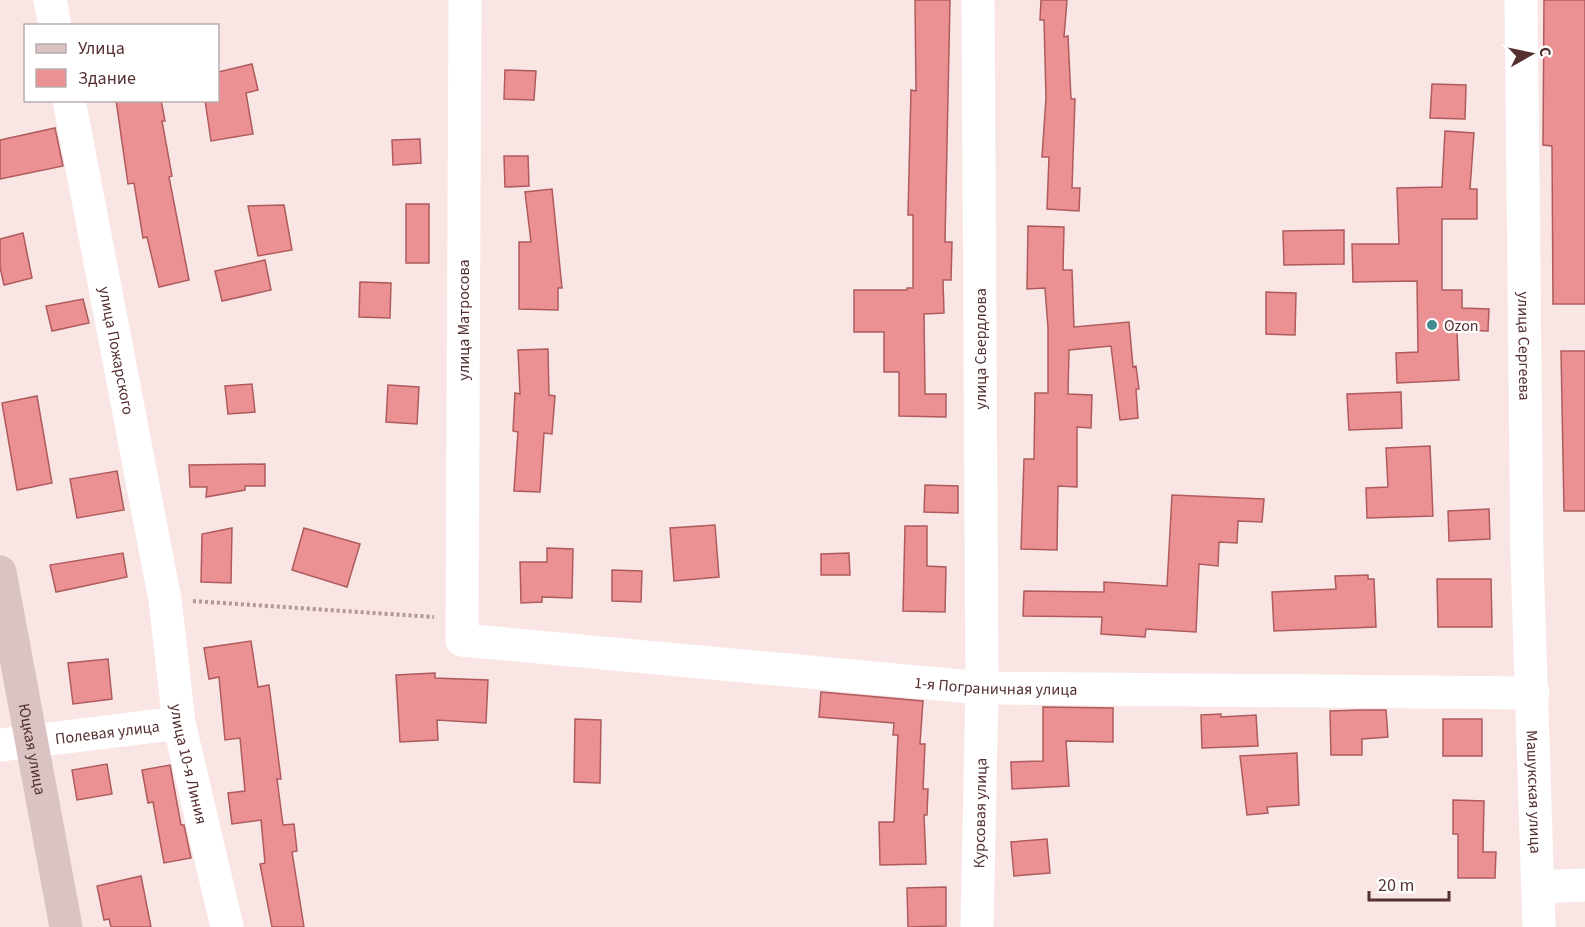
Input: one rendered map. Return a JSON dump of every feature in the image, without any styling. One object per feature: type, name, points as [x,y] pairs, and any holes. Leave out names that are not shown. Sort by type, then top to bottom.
[{"type":"main road","name":"Юцкая улица","points":[[0,572],[66,927]]},
{"type":"street","points":[[50,0],[55,24]]},
{"type":"street","name":"улица Матросова","points":[[462,629],[465,0]]},
{"type":"street","name":"улица Свердлова","points":[[978,0],[982,693]]},
{"type":"street","name":"улица Сергеева","points":[[1521,0],[1527,558],[1533,693]]},
{"type":"street","name":"улица Пожарского","points":[[69,102],[165,600]]},
{"type":"street","name":"улица 10-я Линия","points":[[165,600],[179,723],[227,927]]},
{"type":"street","name":"1-я Пограничная улица","points":[[462,629],[982,693],[1533,693]]},
{"type":"street","name":"Курсовая улица","points":[[977,927],[982,693]]},
{"type":"street","name":"Машукская улица","points":[[1533,693],[1539,927]]},
{"type":"street","name":"Полевая улица","points":[[0,746],[179,723]]},
{"type":"street","points":[[1538,887],[1585,885]]},
{"type":"path","points":[[165,600],[462,629]]},
{"type":"building","points":[[915,0],[950,0],[945,242],[952,242],[951,280],[943,280],[944,313],[924,314],[925,394],[946,394],[946,417],[899,416],[899,372],[884,372],[884,332],[854,332],[854,290],[913,288],[913,215],[908,215],[911,90],[916,91]]},
{"type":"building","points":[[1041,0],[1067,0],[1064,37],[1068,36],[1071,99],[1075,99],[1072,188],[1080,188],[1079,211],[1047,209],[1049,157],[1042,157],[1046,98],[1044,20],[1040,20]]},
{"type":"building","points":[[1544,0],[1585,0],[1585,304],[1553,304],[1552,146],[1543,145]]},
{"type":"building","points":[[252,64],[258,90],[246,93],[253,134],[211,141],[205,102],[219,102],[219,72]]},
{"type":"building","points":[[505,70],[536,71],[534,100],[504,99]]},
{"type":"building","points":[[1432,84],[1466,85],[1465,119],[1430,118]]},
{"type":"building","points":[[116,102],[161,102],[165,121],[162,121],[172,176],[169,177],[189,280],[159,287],[147,237],[143,238],[134,183],[128,184]]},
{"type":"building","points":[[55,128],[63,166],[0,179],[0,140]]},
{"type":"building","points":[[1445,131],[1474,133],[1470,189],[1477,189],[1477,219],[1442,219],[1442,290],[1462,290],[1462,308],[1489,309],[1488,331],[1462,330],[1457,332],[1459,380],[1397,383],[1396,353],[1418,352],[1417,281],[1353,282],[1352,244],[1399,244],[1397,188],[1442,187]]},
{"type":"building","points":[[420,139],[421,163],[393,165],[392,140]]},
{"type":"building","points":[[504,156],[528,156],[529,186],[505,187]]},
{"type":"building","points":[[552,189],[562,288],[558,288],[558,310],[519,309],[519,242],[531,242],[525,192]]},
{"type":"building","points":[[406,204],[429,204],[429,263],[406,263]]},
{"type":"building","points":[[284,205],[292,250],[258,256],[248,206]]},
{"type":"building","points":[[1028,226],[1064,227],[1063,270],[1072,270],[1074,327],[1129,322],[1133,367],[1136,366],[1139,389],[1136,389],[1138,418],[1120,420],[1111,346],[1069,350],[1068,394],[1092,395],[1091,428],[1077,427],[1077,487],[1058,486],[1057,550],[1021,549],[1024,459],[1034,459],[1035,393],[1048,393],[1048,328],[1045,288],[1027,289]]},
{"type":"building","points":[[1344,230],[1344,264],[1284,265],[1283,231]]},
{"type":"building","points":[[23,233],[32,278],[4,285],[0,267],[0,239]]},
{"type":"building","points":[[265,260],[271,290],[222,301],[215,271]]},
{"type":"building","points":[[360,282],[391,283],[390,318],[359,317]]},
{"type":"building","points":[[1266,292],[1296,293],[1295,335],[1266,334]]},
{"type":"building","points":[[83,299],[89,323],[52,331],[46,306]]},
{"type":"building","points":[[548,349],[549,395],[555,396],[552,434],[544,433],[540,492],[514,491],[518,432],[513,431],[515,393],[520,394],[518,350]]},
{"type":"building","points":[[1561,351],[1585,351],[1585,511],[1564,511]]},
{"type":"building","points":[[252,384],[255,412],[228,414],[225,386]]},
{"type":"building","points":[[388,385],[419,387],[417,424],[386,422]]},
{"type":"building","points":[[1401,392],[1402,428],[1349,430],[1347,394]]},
{"type":"building","points":[[37,396],[52,483],[17,490],[2,403]]},
{"type":"building","points":[[1430,446],[1433,516],[1367,518],[1366,488],[1388,487],[1386,448]]},
{"type":"building","points":[[265,464],[265,486],[245,486],[245,490],[206,497],[207,487],[190,487],[189,465]]},
{"type":"building","points":[[117,471],[124,510],[77,518],[70,479]]},
{"type":"building","points":[[925,485],[958,486],[958,513],[924,512]]},
{"type":"building","points":[[1172,495],[1264,499],[1262,522],[1238,521],[1237,543],[1219,542],[1218,566],[1199,564],[1196,632],[1146,629],[1145,637],[1101,634],[1102,617],[1023,616],[1024,591],[1104,592],[1104,582],[1167,586]]},
{"type":"building","points":[[1489,509],[1490,539],[1449,541],[1448,511]]},
{"type":"building","points":[[715,525],[719,577],[674,581],[670,528]]},
{"type":"building","points":[[905,526],[927,526],[927,566],[946,567],[945,612],[903,611]]},
{"type":"building","points":[[232,528],[231,583],[201,582],[202,534]]},
{"type":"building","points":[[304,528],[360,544],[347,587],[292,570]]},
{"type":"building","points":[[547,548],[573,549],[572,598],[542,597],[542,602],[521,603],[520,562],[547,562]]},
{"type":"building","points":[[123,553],[127,577],[56,592],[50,565]]},
{"type":"building","points":[[849,553],[850,575],[821,575],[821,554]]},
{"type":"building","points":[[612,570],[642,571],[641,602],[612,601]]},
{"type":"building","points":[[1368,575],[1368,579],[1374,579],[1376,627],[1274,631],[1272,592],[1336,589],[1335,576]]},
{"type":"building","points":[[1437,579],[1491,579],[1492,627],[1438,627]]},
{"type":"building","points":[[251,641],[258,687],[269,685],[281,779],[277,779],[283,825],[294,824],[297,851],[292,852],[304,927],[272,927],[260,864],[265,863],[261,820],[232,824],[228,793],[245,791],[240,738],[225,740],[219,677],[209,679],[204,648]]},
{"type":"building","points":[[108,659],[112,699],[73,704],[68,663]]},
{"type":"building","points":[[435,673],[435,678],[488,680],[486,723],[437,720],[438,740],[400,742],[396,675]]},
{"type":"building","points":[[821,692],[923,701],[920,744],[925,744],[923,789],[928,789],[927,815],[924,815],[926,864],[880,865],[879,822],[894,822],[898,735],[893,735],[894,723],[819,717]]},
{"type":"building","points":[[1043,707],[1113,708],[1113,742],[1066,741],[1069,786],[1012,789],[1011,762],[1043,761]]},
{"type":"building","points":[[1386,710],[1388,737],[1362,739],[1362,755],[1331,755],[1330,711]]},
{"type":"building","points":[[1221,714],[1221,717],[1256,715],[1258,746],[1202,748],[1201,715]]},
{"type":"building","points":[[575,719],[601,720],[600,783],[574,782]]},
{"type":"building","points":[[1443,719],[1482,719],[1482,756],[1443,756]]},
{"type":"building","points":[[1297,753],[1299,805],[1267,807],[1268,813],[1247,815],[1240,756]]},
{"type":"building","points":[[107,764],[112,794],[77,800],[72,770]]},
{"type":"building","points":[[170,765],[181,825],[184,825],[191,858],[164,863],[153,802],[148,803],[142,770]]},
{"type":"building","points":[[1453,800],[1484,801],[1483,852],[1496,852],[1495,878],[1458,878],[1458,834],[1453,834]]},
{"type":"building","points":[[1047,839],[1050,873],[1014,876],[1011,842]]},
{"type":"building","points":[[141,876],[151,927],[111,927],[109,919],[104,920],[97,886]]},
{"type":"building","points":[[946,887],[946,926],[908,927],[907,888]]},
{"type":"place","name":"Ozon","points":[[1432,325]]}]
